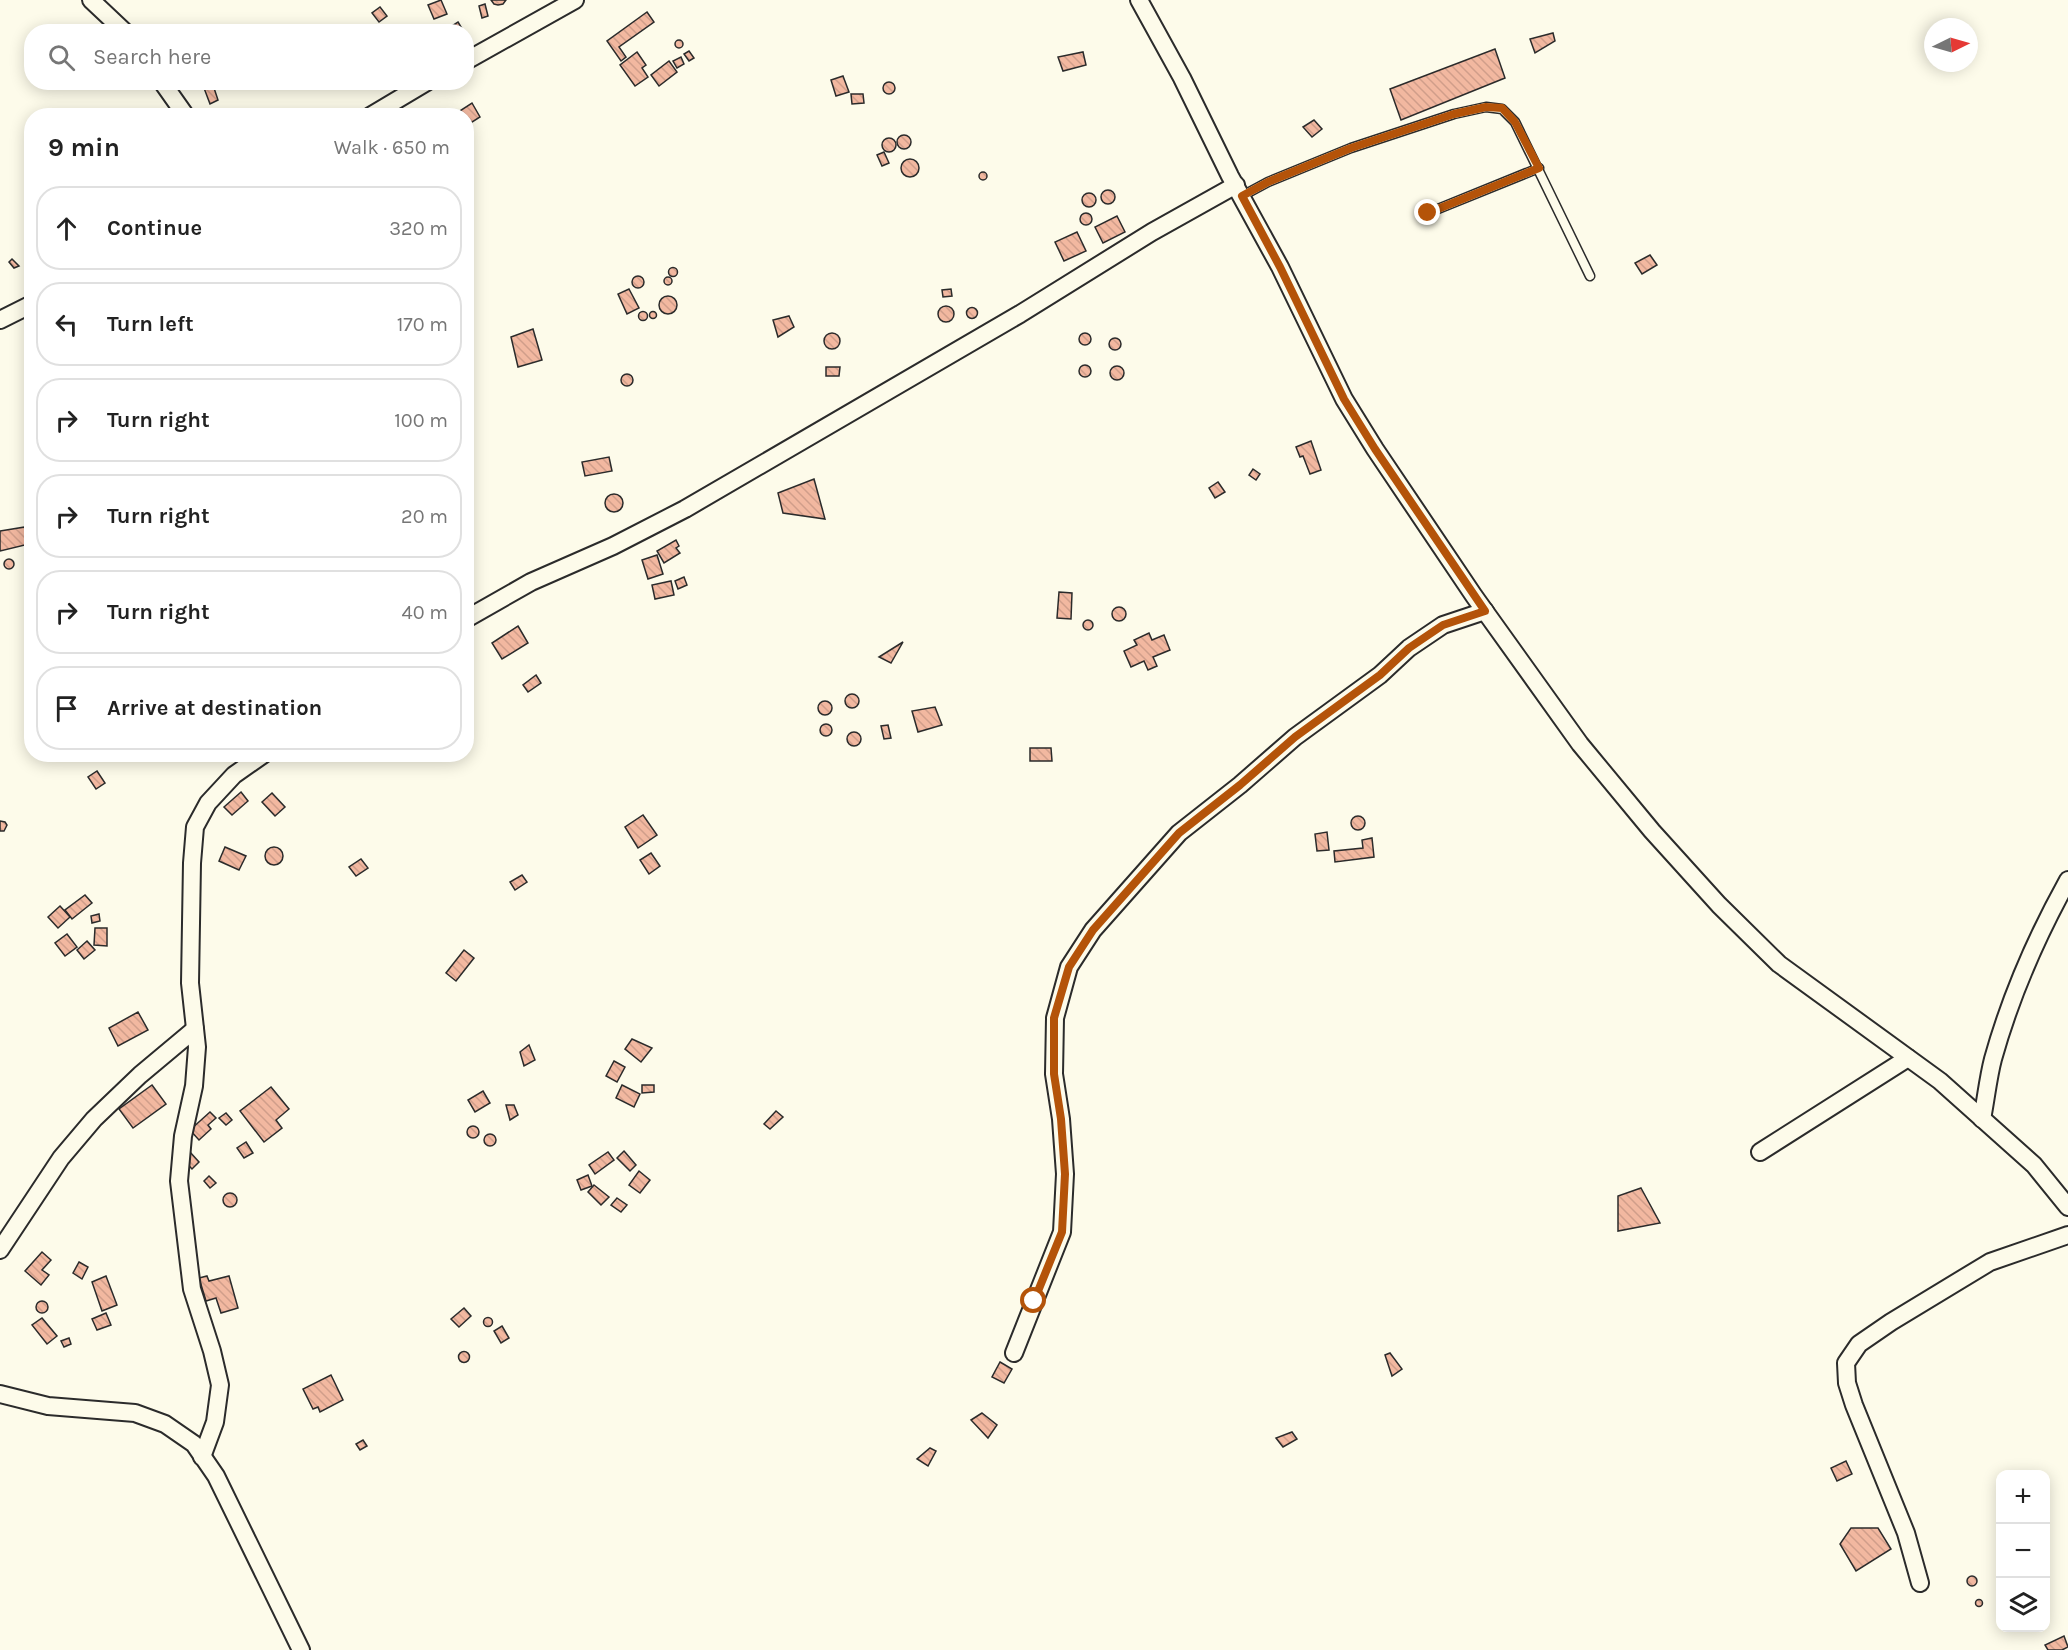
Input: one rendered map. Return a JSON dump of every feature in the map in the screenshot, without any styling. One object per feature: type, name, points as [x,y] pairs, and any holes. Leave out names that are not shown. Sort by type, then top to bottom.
[{"type":"street","points":[[91,0],[116,24]]},
{"type":"street","points":[[1139,0],[1280,267],[1344,399],[1375,449],[1485,611],[1580,744],[1652,831],[1719,905],[1779,964],[1940,1080],[2034,1165],[2068,1207]]},
{"type":"street","points":[[474,56],[571,1]]},
{"type":"street","points":[[168,90],[180,108]]},
{"type":"street","points":[[383,108],[413,90]]},
{"type":"street","points":[[474,614],[531,582],[613,546],[685,509],[1020,314],[1152,232],[1239,190]]},
{"type":"street","points":[[0,320],[24,308]]},
{"type":"street","points":[[1014,1353],[1062,1232],[1065,1174],[1061,1119],[1054,1074],[1054,1018],[1069,967],[1093,930],[1179,833],[1240,785],[1295,737],[1380,675],[1409,648],[1443,625],[1485,611]]},
{"type":"street","points":[[202,1456],[215,1422],[220,1385],[212,1351],[192,1289],[179,1181],[183,1136],[194,1086],[197,1047],[190,983],[192,863],[195,827],[208,803],[234,775],[253,762]]},
{"type":"street","points":[[1982,1119],[1992,1061],[2005,1021],[2027,964],[2068,880]]},
{"type":"street","points":[[0,1250],[61,1158],[94,1119],[140,1075],[195,1029]]},
{"type":"street","points":[[1760,1152],[1908,1058]]},
{"type":"street","points":[[1920,1583],[1906,1533],[1854,1405],[1847,1383],[1846,1363],[1859,1344],[1990,1262],[2068,1235]]},
{"type":"street","points":[[0,1394],[48,1406],[135,1413],[165,1424],[194,1444],[216,1476],[301,1650]]},
{"type":"lane","points":[[1239,190],[1268,182],[1351,148],[1454,114],[1486,107],[1502,108],[1515,122],[1590,276]]},
{"type":"lane","points":[[1428,213],[1539,168]]},
{"type":"building","points":[[441,0],[447,14],[434,19],[428,5]]},
{"type":"building","points":[[491,0],[506,0],[503,4],[498,5]]},
{"type":"building","points":[[485,4],[488,16],[482,18],[479,6]]},
{"type":"building","points":[[380,7],[387,16],[379,22],[372,13]]},
{"type":"building","points":[[647,12],[654,22],[619,47],[626,57],[621,61],[607,41]]},
{"type":"building","points":[[1553,33],[1555,41],[1535,53],[1530,39]]},
{"type":"building","points":[[679,40],[683,44],[679,48],[675,44]]},
{"type":"building","points":[[1495,49],[1505,78],[1401,120],[1390,89]]},
{"type":"building","points":[[689,51],[694,58],[689,61],[684,54]]},
{"type":"building","points":[[637,52],[646,65],[642,68],[648,77],[635,86],[620,65]]},
{"type":"building","points":[[1083,52],[1086,65],[1063,71],[1058,57]]},
{"type":"building","points":[[681,57],[684,64],[677,68],[673,61]]},
{"type":"building","points":[[669,61],[677,72],[659,86],[651,75]]},
{"type":"building","points":[[843,76],[849,92],[836,96],[831,80]]},
{"type":"building","points":[[891,82],[895,88],[891,94],[887,94],[883,86]]},
{"type":"building","points":[[205,90],[215,90],[218,100],[210,104]]},
{"type":"building","points":[[851,94],[863,94],[864,103],[852,104]]},
{"type":"building","points":[[472,103],[480,117],[474,121],[474,108],[464,108]]},
{"type":"building","points":[[1314,120],[1322,129],[1312,137],[1303,127]]},
{"type":"building","points":[[901,135],[907,135],[911,142],[907,149],[901,149],[897,145],[897,139]]},
{"type":"building","points":[[889,138],[894,140],[896,145],[894,150],[889,152],[884,150],[882,145],[884,140]]},
{"type":"building","points":[[884,152],[889,163],[882,166],[877,155]]},
{"type":"building","points":[[910,159],[916,162],[919,168],[916,174],[910,177],[904,174],[901,168],[904,162]]},
{"type":"building","points":[[983,172],[987,176],[983,180],[979,176]]},
{"type":"building","points":[[1108,190],[1113,192],[1115,197],[1113,202],[1108,204],[1103,202],[1101,197],[1103,192]]},
{"type":"building","points":[[1086,193],[1092,193],[1096,200],[1092,207],[1086,207],[1082,203],[1082,197]]},
{"type":"building","points":[[1088,213],[1092,219],[1088,225],[1084,225],[1080,217]]},
{"type":"building","points":[[1117,216],[1125,232],[1103,243],[1095,227]]},
{"type":"building","points":[[1077,232],[1086,251],[1064,261],[1055,242]]},
{"type":"building","points":[[1650,255],[1657,265],[1642,274],[1635,263]]},
{"type":"building","points":[[12,259],[19,266],[14,268],[9,262]]},
{"type":"building","points":[[673,268],[677,272],[673,276],[669,272]]},
{"type":"building","points":[[638,276],[644,282],[638,288],[632,282]]},
{"type":"building","points":[[668,277],[672,281],[668,285],[664,281]]},
{"type":"building","points":[[629,289],[639,308],[627,314],[618,294]]},
{"type":"building","points":[[951,289],[952,296],[943,297],[942,290]]},
{"type":"building","points":[[668,296],[674,299],[677,305],[674,311],[668,314],[662,311],[659,305],[662,299]]},
{"type":"building","points":[[946,306],[952,308],[954,314],[952,320],[946,322],[940,320],[938,314],[940,308]]},
{"type":"building","points":[[972,308],[976,309],[976,317],[972,318],[968,317],[967,313],[968,309]]},
{"type":"building","points":[[643,312],[647,316],[643,320],[639,316]]},
{"type":"building","points":[[653,312],[656,315],[653,318],[650,315]]},
{"type":"building","points":[[789,316],[794,327],[778,337],[773,320]]},
{"type":"building","points":[[533,329],[542,360],[518,367],[511,337]]},
{"type":"building","points":[[832,333],[840,341],[832,349],[824,341]]},
{"type":"building","points":[[1085,333],[1091,339],[1085,345],[1079,339]]},
{"type":"building","points":[[1115,338],[1121,344],[1115,350],[1109,344]]},
{"type":"building","points":[[1085,365],[1091,371],[1085,377],[1079,371]]},
{"type":"building","points":[[1117,366],[1122,368],[1124,373],[1122,378],[1117,380],[1112,378],[1110,373],[1112,368]]},
{"type":"building","points":[[826,367],[840,367],[839,376],[826,376]]},
{"type":"building","points":[[627,374],[633,380],[627,386],[621,380]]},
{"type":"building","points":[[1311,441],[1321,470],[1310,474],[1303,456],[1300,457],[1296,447]]},
{"type":"building","points":[[609,457],[612,471],[585,476],[582,462]]},
{"type":"building","points":[[1253,469],[1260,474],[1256,480],[1249,475]]},
{"type":"building","points":[[814,479],[825,519],[783,513],[778,493]]},
{"type":"building","points":[[1218,482],[1225,492],[1215,498],[1209,488]]},
{"type":"building","points":[[614,494],[620,497],[623,503],[620,509],[614,512],[608,509],[605,503],[608,497]]},
{"type":"building","points":[[24,527],[24,545],[0,551],[0,531]]},
{"type":"building","points":[[676,540],[679,546],[676,548],[680,553],[664,563],[657,551]]},
{"type":"building","points":[[657,555],[663,574],[648,579],[642,560]]},
{"type":"building","points":[[9,559],[13,560],[13,568],[9,569],[5,568],[4,564],[5,560]]},
{"type":"building","points":[[684,577],[687,585],[678,589],[675,581]]},
{"type":"building","points":[[671,581],[674,595],[655,599],[652,585]]},
{"type":"building","points":[[1059,592],[1072,593],[1071,619],[1057,618]]},
{"type":"building","points":[[1119,607],[1124,609],[1126,614],[1124,619],[1119,621],[1114,619],[1112,614],[1114,609]]},
{"type":"building","points":[[1088,620],[1093,625],[1088,630],[1083,625]]},
{"type":"building","points":[[518,626],[528,643],[502,659],[492,643]]},
{"type":"building","points":[[1149,633],[1152,640],[1164,635],[1170,650],[1153,657],[1157,666],[1148,670],[1144,661],[1131,667],[1124,651],[1137,645],[1134,640]]},
{"type":"building","points":[[903,642],[891,663],[879,657]]},
{"type":"building","points":[[536,675],[541,683],[528,692],[523,685]]},
{"type":"building","points":[[852,694],[857,696],[859,701],[857,706],[852,708],[847,706],[845,701],[847,696]]},
{"type":"building","points":[[825,701],[830,703],[832,708],[830,713],[825,715],[820,713],[818,708],[820,703]]},
{"type":"building","points":[[935,707],[942,725],[918,732],[912,711]]},
{"type":"building","points":[[826,724],[832,730],[826,736],[820,730]]},
{"type":"building","points":[[888,725],[891,738],[884,739],[881,726]]},
{"type":"building","points":[[851,732],[857,732],[861,739],[857,746],[851,746],[847,742],[847,736]]},
{"type":"building","points":[[1030,748],[1051,748],[1052,761],[1030,761]]},
{"type":"building","points":[[97,771],[105,783],[96,789],[88,777]]},
{"type":"building","points":[[241,792],[248,801],[232,815],[224,807]]},
{"type":"building","points":[[272,793],[285,807],[275,816],[262,802]]},
{"type":"building","points":[[643,815],[657,835],[638,848],[625,827]]},
{"type":"building","points":[[1358,816],[1363,818],[1365,823],[1363,828],[1358,830],[1353,828],[1351,823],[1353,818]]},
{"type":"building","points":[[0,821],[7,825],[4,831],[0,831]]},
{"type":"building","points":[[1327,832],[1329,850],[1317,851],[1315,834]]},
{"type":"building","points":[[1372,838],[1374,857],[1335,862],[1334,851],[1363,848],[1362,840]]},
{"type":"building","points":[[225,847],[246,856],[239,870],[219,861]]},
{"type":"building","points":[[274,847],[280,850],[283,856],[280,862],[274,865],[268,862],[265,856],[268,850]]},
{"type":"building","points":[[651,853],[660,866],[649,874],[640,860]]},
{"type":"building","points":[[361,859],[368,868],[356,876],[349,867]]},
{"type":"building","points":[[522,875],[527,882],[515,890],[510,882]]},
{"type":"building","points":[[85,895],[92,903],[72,919],[65,910]]},
{"type":"building","points":[[60,906],[70,917],[58,928],[48,917]]},
{"type":"building","points":[[99,914],[100,921],[92,923],[91,916]]},
{"type":"building","points":[[95,928],[107,928],[107,946],[94,945]]},
{"type":"building","points":[[67,934],[77,947],[65,956],[55,943]]},
{"type":"building","points":[[87,941],[95,950],[84,959],[77,950]]},
{"type":"building","points":[[464,950],[474,958],[456,981],[446,973]]},
{"type":"building","points":[[138,1012],[148,1030],[118,1046],[109,1028]]},
{"type":"building","points":[[632,1039],[652,1048],[641,1062],[625,1049]]},
{"type":"building","points":[[529,1045],[535,1060],[524,1066],[520,1052]]},
{"type":"building","points":[[614,1061],[625,1067],[617,1082],[606,1076]]},
{"type":"building","points":[[152,1085],[166,1104],[133,1128],[119,1109]]},
{"type":"building","points":[[622,1085],[640,1094],[634,1107],[616,1098]]},
{"type":"building","points":[[642,1085],[654,1085],[654,1092],[642,1093]]},
{"type":"building","points":[[271,1087],[289,1109],[276,1120],[282,1128],[264,1142],[240,1111]]},
{"type":"building","points":[[483,1091],[490,1103],[475,1112],[468,1100]]},
{"type":"building","points":[[506,1105],[514,1105],[518,1115],[510,1120]]},
{"type":"building","points":[[776,1111],[783,1117],[770,1129],[764,1124]]},
{"type":"building","points":[[210,1112],[216,1118],[208,1125],[211,1129],[199,1140],[190,1130]]},
{"type":"building","points":[[226,1113],[232,1120],[226,1125],[219,1118]]},
{"type":"building","points":[[475,1126],[479,1132],[475,1138],[471,1138],[467,1130]]},
{"type":"building","points":[[492,1134],[496,1140],[492,1146],[488,1146],[484,1138]]},
{"type":"building","points":[[246,1142],[253,1153],[244,1158],[237,1148]]},
{"type":"building","points":[[624,1151],[636,1165],[630,1171],[617,1158]]},
{"type":"building","points":[[190,1152],[199,1162],[192,1169],[182,1158]]},
{"type":"building","points":[[608,1152],[614,1160],[595,1174],[589,1165]]},
{"type":"building","points":[[639,1171],[650,1180],[640,1193],[629,1185]]},
{"type":"building","points":[[588,1175],[592,1186],[581,1190],[577,1180]]},
{"type":"building","points":[[209,1176],[216,1183],[210,1188],[204,1181]]},
{"type":"building","points":[[594,1185],[609,1197],[601,1205],[588,1192]]},
{"type":"building","points":[[1641,1188],[1660,1223],[1618,1231],[1618,1196]]},
{"type":"building","points":[[230,1193],[235,1195],[237,1200],[235,1205],[230,1207],[225,1205],[223,1200],[225,1195]]},
{"type":"building","points":[[617,1198],[627,1205],[621,1212],[611,1205]]},
{"type":"building","points":[[42,1252],[51,1260],[42,1270],[49,1275],[41,1285],[25,1271]]},
{"type":"building","points":[[79,1262],[88,1267],[82,1279],[73,1273]]},
{"type":"building","points":[[106,1276],[117,1305],[102,1311],[92,1282]]},
{"type":"building","points":[[207,1276],[209,1281],[229,1276],[238,1308],[221,1313],[216,1298],[206,1301],[199,1278]]},
{"type":"building","points":[[44,1301],[48,1307],[44,1313],[40,1313],[36,1305]]},
{"type":"building","points":[[464,1308],[471,1316],[459,1327],[451,1319]]},
{"type":"building","points":[[106,1313],[111,1325],[97,1330],[92,1319]]},
{"type":"building","points":[[42,1318],[57,1336],[47,1344],[32,1325]]},
{"type":"building","points":[[488,1318],[492,1322],[488,1326],[484,1322]]},
{"type":"building","points":[[502,1326],[509,1338],[501,1343],[494,1331]]},
{"type":"building","points":[[69,1338],[71,1344],[64,1347],[61,1341]]},
{"type":"building","points":[[464,1351],[470,1357],[464,1363],[458,1357]]},
{"type":"building","points":[[1390,1353],[1402,1369],[1392,1376],[1385,1355]]},
{"type":"building","points":[[1000,1362],[1012,1369],[1004,1383],[992,1377]]},
{"type":"building","points":[[331,1375],[343,1400],[320,1412],[318,1407],[313,1409],[303,1389]]},
{"type":"building","points":[[982,1413],[997,1425],[988,1438],[971,1420]]},
{"type":"building","points":[[1292,1432],[1297,1439],[1283,1447],[1276,1438]]},
{"type":"building","points":[[363,1440],[367,1446],[360,1450],[356,1444]]},
{"type":"building","points":[[930,1448],[936,1451],[928,1466],[917,1459]]},
{"type":"building","points":[[1846,1461],[1852,1474],[1837,1481],[1831,1468]]},
{"type":"building","points":[[1851,1528],[1878,1528],[1891,1549],[1856,1571],[1840,1544]]},
{"type":"building","points":[[1972,1576],[1977,1581],[1972,1586],[1967,1581]]},
{"type":"building","points":[[1979,1599],[1983,1603],[1979,1607],[1975,1603]]},
{"type":"building","points":[[2064,1636],[2068,1647],[2062,1650],[2048,1650],[2045,1645]]},
{"type":"route","points":[[1034,1301],[1062,1232],[1065,1174],[1061,1119],[1054,1074],[1054,1018],[1069,967],[1093,930],[1179,833],[1240,785],[1295,737],[1380,675],[1409,648],[1443,625],[1485,611],[1375,449],[1344,399],[1280,267],[1242,196],[1268,182],[1351,148],[1454,114],[1486,107],[1502,108],[1515,122],[1539,168],[1428,213]]}]
